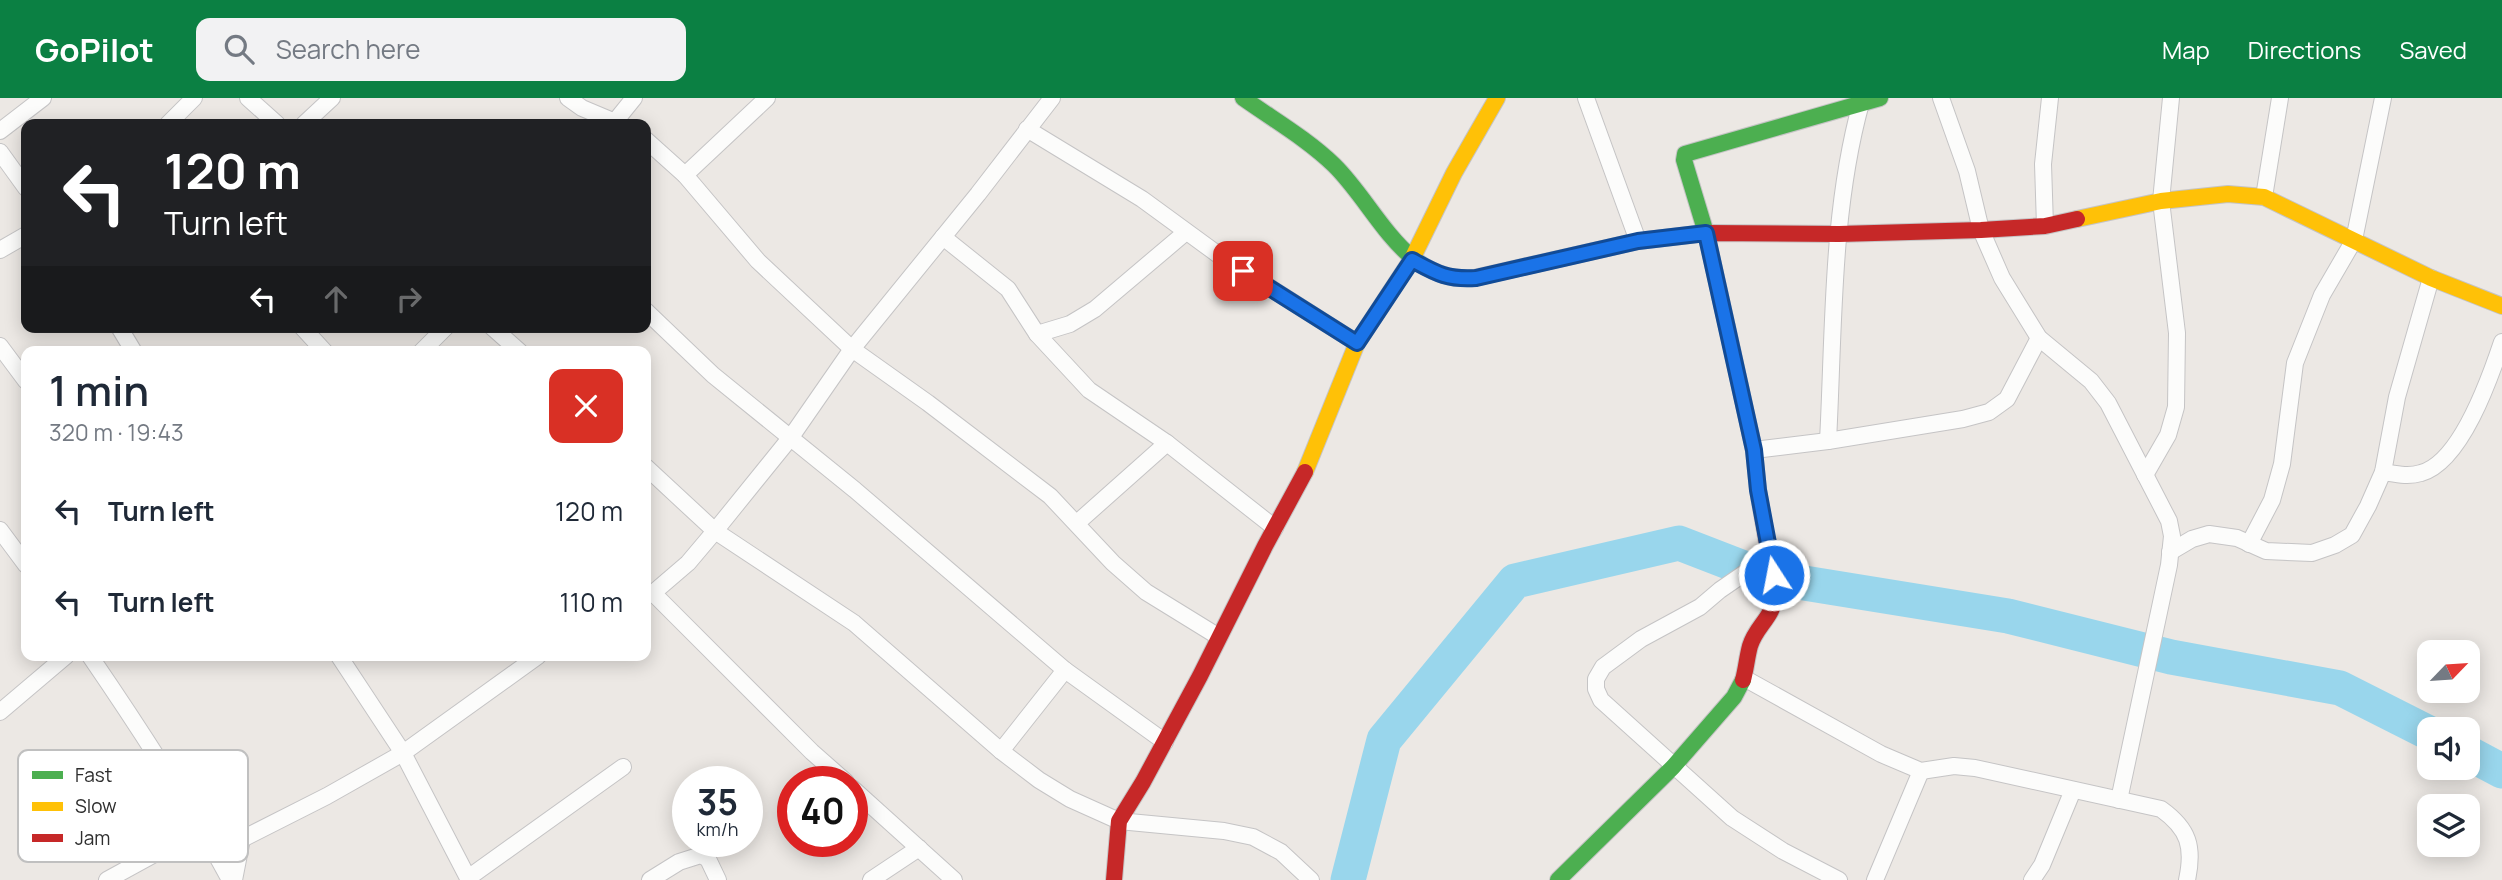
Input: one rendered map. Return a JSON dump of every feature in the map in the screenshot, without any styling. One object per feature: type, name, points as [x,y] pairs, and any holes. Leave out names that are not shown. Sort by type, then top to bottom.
[{"type":"street","points":[[0,131],[43,98]]},
{"type":"street","points":[[173,119],[194,98]]},
{"type":"street","points":[[248,98],[271,119]]},
{"type":"street","points":[[309,119],[332,98]]},
{"type":"street","points":[[568,98],[582,108],[607,119]]},
{"type":"street","points":[[619,119],[634,98]]},
{"type":"street","points":[[685,175],[768,98]]},
{"type":"street","points":[[651,592],[688,563],[715,531],[791,437],[852,349],[1052,98]]},
{"type":"street","points":[[1243,98],[1322,154],[1342,173],[1412,260],[1442,276],[1457,279],[1476,278],[1638,241],[1706,233],[1839,234],[2045,226],[2161,201],[2228,194],[2264,197],[2431,278],[2502,306]]},
{"type":"street","points":[[1114,880],[1119,821],[1165,742],[1307,469],[1357,343],[1412,260],[1454,173],[1497,98]]},
{"type":"street","points":[[1586,98],[1638,241]]},
{"type":"street","points":[[1558,880],[1673,767],[1734,697],[1744,678],[1750,646],[1773,611],[1776,596],[1754,450],[1706,233],[1684,160],[1685,154],[1880,98]]},
{"type":"street","points":[[1941,98],[1967,171],[1981,230],[2001,278],[2039,338],[2091,381],[2108,403],[2169,521],[2171,552],[2119,800]]},
{"type":"street","points":[[2045,226],[2043,164],[2050,98]]},
{"type":"street","points":[[2145,475],[2168,435],[2176,407],[2177,332],[2161,201],[2171,98]]},
{"type":"street","points":[[2264,197],[2280,98]]},
{"type":"street","points":[[2249,544],[2272,500],[2282,464],[2295,363],[2322,295],[2354,240],[2383,98]]},
{"type":"street","points":[[1828,442],[1839,234],[1849,146],[1861,103]]},
{"type":"street","points":[[1027,129],[1142,199],[1220,256],[1357,343]]},
{"type":"street","points":[[651,144],[685,175],[758,261],[852,349],[1050,496],[1113,563],[1146,592],[1219,637]]},
{"type":"street","points":[[0,152],[21,181]]},
{"type":"street","points":[[1037,334],[1070,324],[1096,309],[1186,232]]},
{"type":"street","points":[[943,237],[1009,289],[1037,334],[1089,390],[1167,443],[1275,527]]},
{"type":"street","points":[[0,250],[21,238]]},
{"type":"street","points":[[2171,552],[2192,539],[2209,534],[2237,538],[2266,551],[2312,553],[2335,545],[2351,535],[2383,472],[2397,397],[2431,278]]},
{"type":"street","points":[[651,316],[713,375],[791,437],[1065,670],[1165,742]]},
{"type":"street","points":[[308,333],[319,346]]},
{"type":"street","points":[[427,346],[440,333]]},
{"type":"street","points":[[499,333],[513,346]]},
{"type":"street","points":[[1754,450],[1828,442],[1963,419],[1989,412],[2007,399],[2039,338]]},
{"type":"street","points":[[2383,472],[2405,476],[2423,473],[2438,463],[2460,437],[2483,397],[2502,342]]},
{"type":"street","points":[[0,346],[21,374]]},
{"type":"street","points":[[1077,523],[1167,443]]},
{"type":"street","points":[[651,472],[715,531],[854,623],[1039,780],[1070,799],[1119,821],[1224,831],[1253,837],[1281,852],[1311,880]]},
{"type":"street","points":[[0,530],[21,558]]},
{"type":"street","points":[[1771,555],[1700,607],[1641,639],[1603,667],[1596,679],[1596,689],[1601,700],[1732,818],[1783,851],[1839,880]]},
{"type":"street","points":[[651,596],[828,766]]},
{"type":"street","points":[[0,712],[60,661]]},
{"type":"street","points":[[93,661],[153,750]]},
{"type":"street","points":[[342,661],[403,753],[469,879],[623,767]]},
{"type":"street","points":[[248,836],[403,753],[531,661]]},
{"type":"street","points":[[1002,751],[1065,670]]},
{"type":"street","points":[[1744,678],[1881,754],[1921,771],[1954,766],[1975,768],[2161,808],[2178,821],[2189,842],[2191,854],[2188,880]]},
{"type":"street","points":[[1875,880],[1921,771]]},
{"type":"street","points":[[2032,880],[2042,865],[2073,790]]},
{"type":"street","points":[[868,802],[954,880]]},
{"type":"street","points":[[871,880],[919,848]]},
{"type":"street","points":[[650,880],[679,862],[701,855],[708,859],[718,880]]},
{"type":"street","points":[[107,880],[140,862]]},
{"type":"street","points":[[222,862],[232,880]]},
{"type":"street","points":[[232,880],[236,862]]},
{"type":"waterway","points":[[1348,880],[1384,740],[1515,581],[1679,543],[1767,577],[2008,616],[2171,657],[2340,688],[2417,727]]},
{"type":"waterway","points":[[2480,759],[2502,771]]},
{"type":"traffic: fast","points":[[1243,98],[1302,138],[1334,165],[1410,256],[1429,269],[1450,277],[1474,278]]},
{"type":"traffic: fast","points":[[1727,327],[1706,233],[1684,160],[1685,154],[1880,98]]},
{"type":"traffic: fast","points":[[1558,880],[1673,767],[1734,697],[1743,680]]},
{"type":"traffic: slow","points":[[1305,472],[1357,343],[1412,259],[1454,173],[1497,98]]},
{"type":"traffic: slow","points":[[2077,219],[2161,201],[2228,194],[2264,197],[2431,278],[2502,306]]},
{"type":"traffic: jam","points":[[1474,278],[1638,241],[1706,233],[1839,234],[1981,230],[2045,226],[2077,219]]},
{"type":"traffic: jam","points":[[1727,327],[1754,450],[1776,596],[1771,611],[1753,639],[1743,680]]},
{"type":"traffic: jam","points":[[1114,880],[1119,821],[1200,676],[1305,472]]},
{"type":"route","points":[[1243,271],[1357,343],[1412,260],[1442,276],[1457,279],[1476,278],[1638,241],[1706,233],[1754,450],[1758,490],[1774,575]]}]
